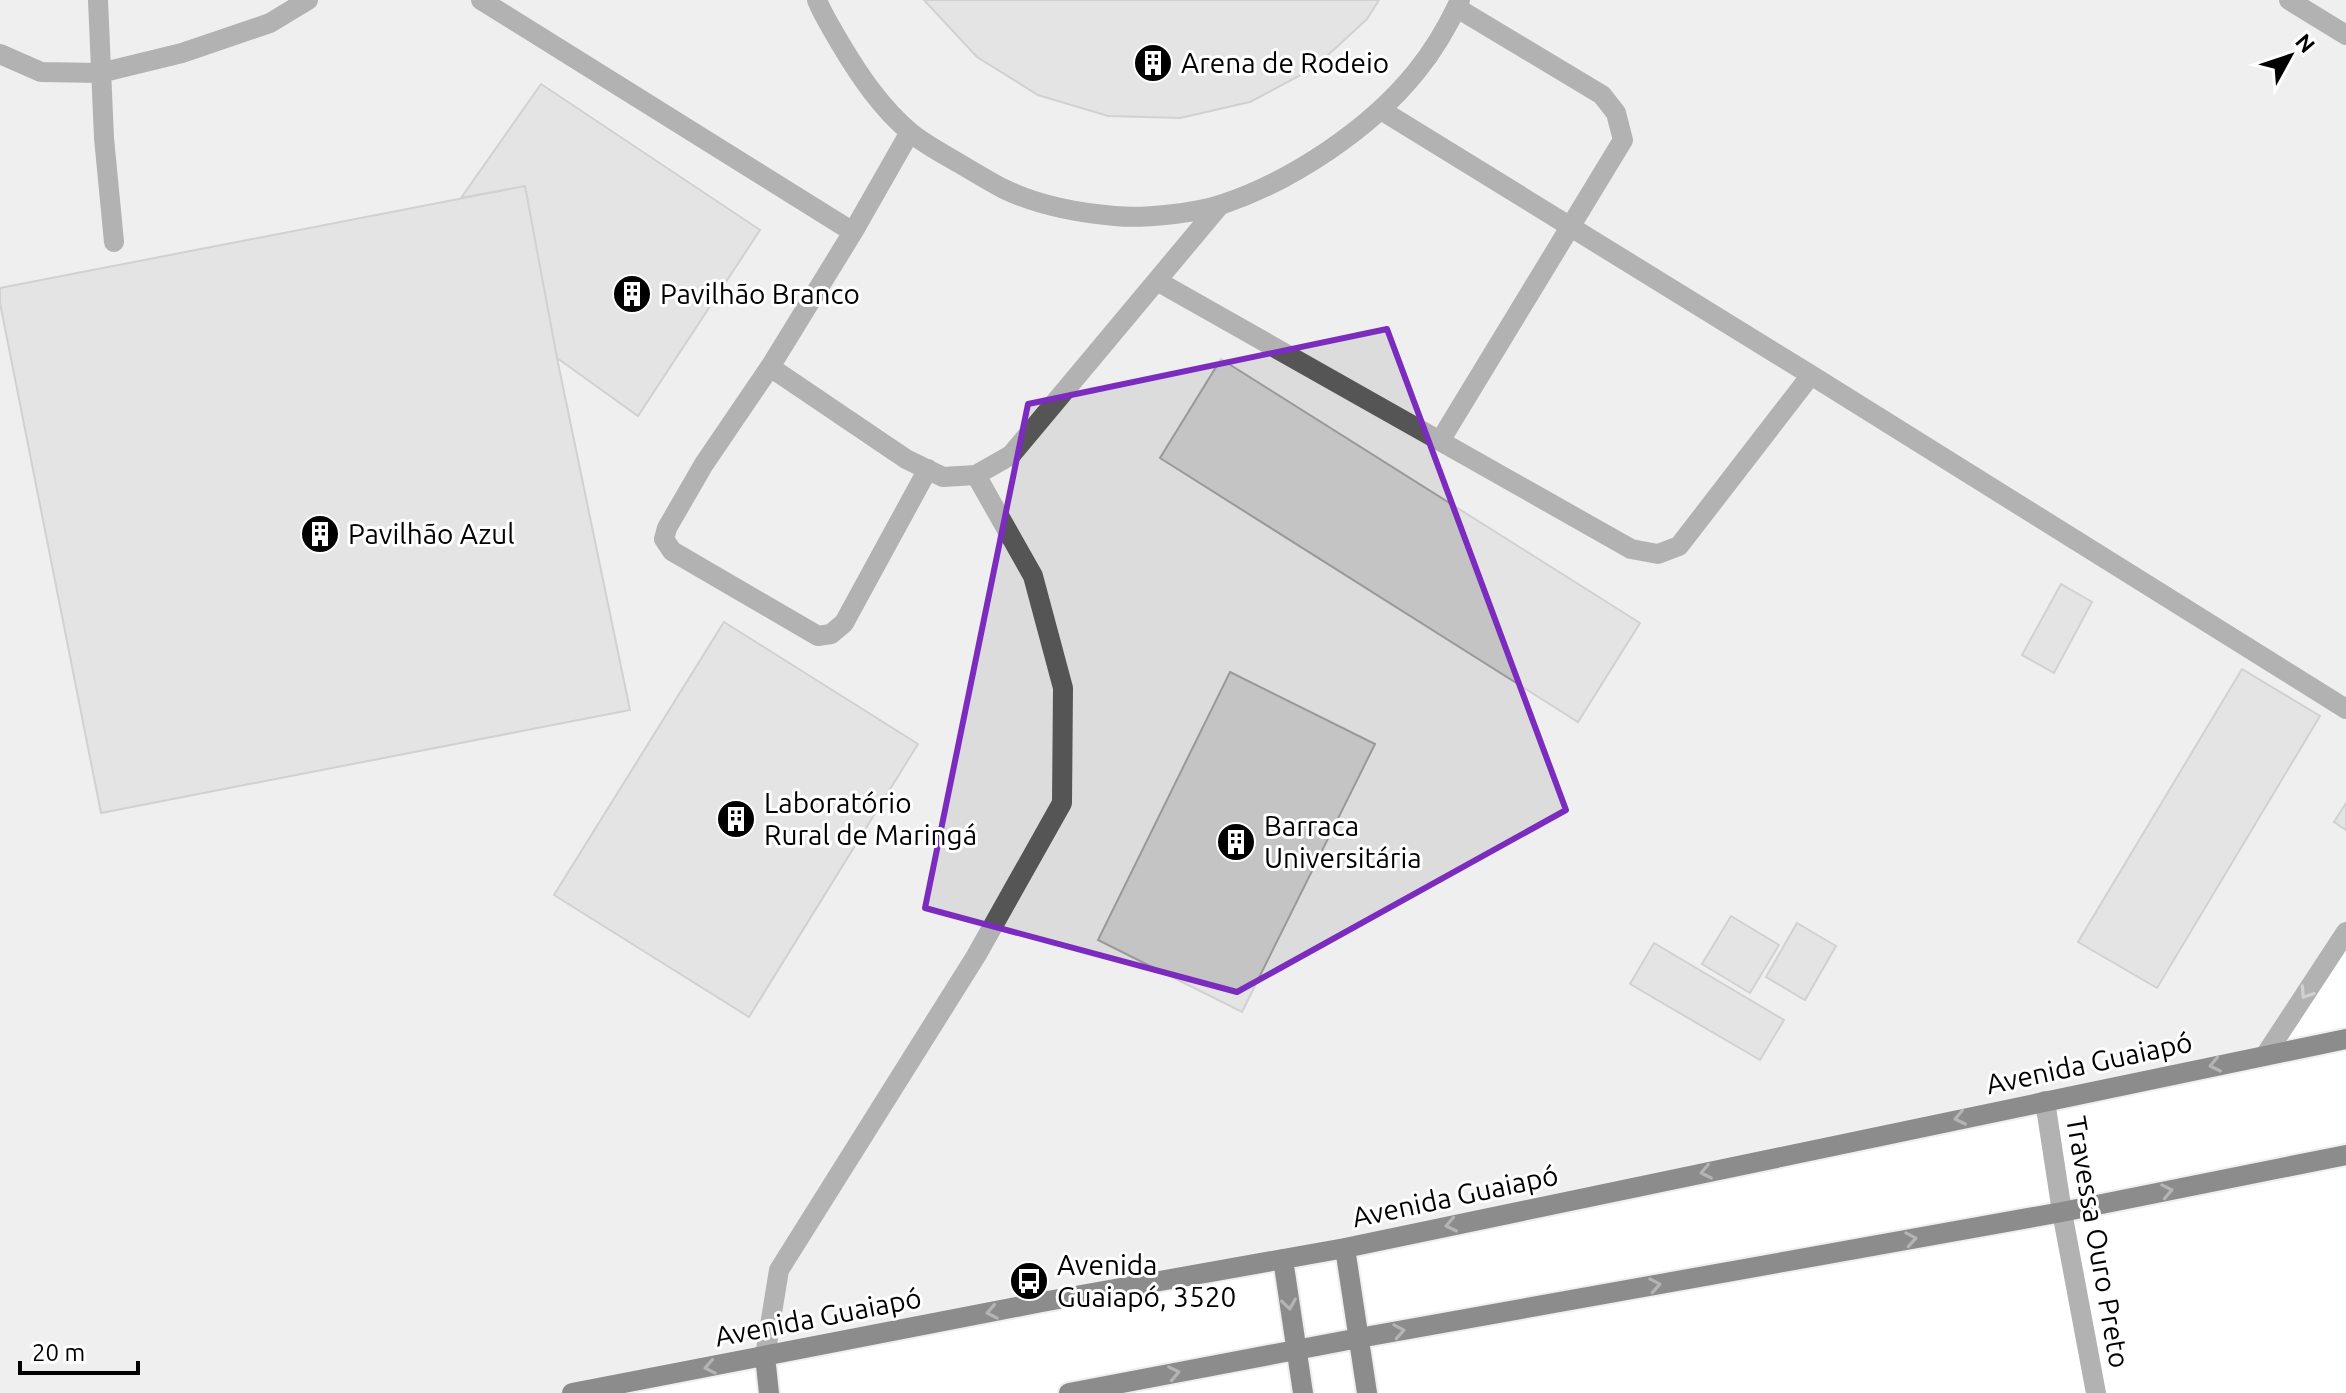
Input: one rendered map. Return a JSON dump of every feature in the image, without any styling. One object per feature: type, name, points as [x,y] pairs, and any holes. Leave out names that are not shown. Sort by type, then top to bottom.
[{"type":"main road","name":"Avenida Guaiapó","points":[[572,1393],[1042,1302],[1345,1248],[2346,1039]]},
{"type":"main road","points":[[1069,1393],[2062,1212],[2346,1155]]},
{"type":"main road","points":[[1345,1248],[1367,1393]]},
{"type":"main road","points":[[1283,1259],[1303,1393]]},
{"type":"main road","points":[[765,1356],[769,1393]]},
{"type":"street","points":[[98,0],[104,138],[114,242]]},
{"type":"street","points":[[0,54],[41,72],[100,73],[182,53],[270,23],[308,0]]},
{"type":"street","points":[[481,0],[853,232]]},
{"type":"street","points":[[817,0],[871,92],[910,132],[1005,189],[1052,205],[1117,216],[1163,214],[1220,205],[1262,189],[1304,165],[1381,110],[1415,73],[1441,37],[1458,4],[1602,95],[1616,113],[1623,140],[1440,441]]},
{"type":"street","points":[[2289,0],[2346,35]]},
{"type":"street","points":[[1381,110],[2346,709]]},
{"type":"street","points":[[910,132],[770,367],[704,464],[667,528],[664,539],[672,551],[818,636],[831,634],[844,623],[928,469]]},
{"type":"street","points":[[770,367],[906,459],[943,477],[976,475],[1011,455],[1220,205]]},
{"type":"street","points":[[1157,281],[1631,549],[1658,554],[1679,546],[1811,375]]},
{"type":"street","points":[[765,1356],[779,1270],[976,956],[1062,803],[1063,688],[1033,576],[976,475]]},
{"type":"street","points":[[2266,1054],[2346,932]]},
{"type":"street","name":"Travessa Ouro Preto","points":[[2045,1101],[2096,1393]]},
{"type":"highlighted area","points":[[1387,329],[1566,810],[1237,992],[925,908],[1028,404]]},
{"type":"shaded area","points":[[0,0],[2346,0],[2346,932],[2266,1054],[572,1393],[0,1393]]},
{"type":"building","name":"Arena de Rodeio","points":[[924,0],[1379,0],[1367,19],[1314,68],[1250,102],[1180,118],[1108,116],[1038,95],[977,57]]},
{"type":"building","name":"Pavilhão Branco","points":[[541,84],[760,230],[638,416],[557,358],[525,186],[461,198]]},
{"type":"building","name":"Pavilhão Azul","points":[[525,186],[557,358],[630,710],[101,813],[0,303],[0,288]]},
{"type":"building","points":[[1221,359],[1640,623],[1578,722],[1160,458]]},
{"type":"building","points":[[2061,584],[2092,602],[2054,673],[2022,655]]},
{"type":"building","name":"Laboratório Rural de Maringá","points":[[724,622],[918,744],[749,1017],[554,895]]},
{"type":"building","points":[[2242,669],[2320,716],[2157,988],[2078,942]]},
{"type":"building","name":"Barraca Universitária","points":[[1230,672],[1375,744],[1242,1012],[1098,940]]},
{"type":"building","points":[[2346,803],[2346,830],[2334,822]]},
{"type":"building","points":[[1731,916],[1779,945],[1750,993],[1702,964]]},
{"type":"building","points":[[1797,923],[1836,946],[1805,1000],[1766,977]]},
{"type":"building","points":[[1654,943],[1784,1020],[1760,1060],[1630,984]]},
{"type":"place","name":"Arena de Rodeio","points":[[1153,63]]},
{"type":"place","name":"Pavilhão Branco","points":[[632,294]]},
{"type":"place","name":"Pavilhão Azul","points":[[320,534]]},
{"type":"place","name":"Laboratório Rural de Maringá","points":[[736,819]]},
{"type":"place","name":"Barraca Universitária","points":[[1236,842]]},
{"type":"place","name":"Avenida Guaiapó, 3520","points":[[1029,1281]]}]
